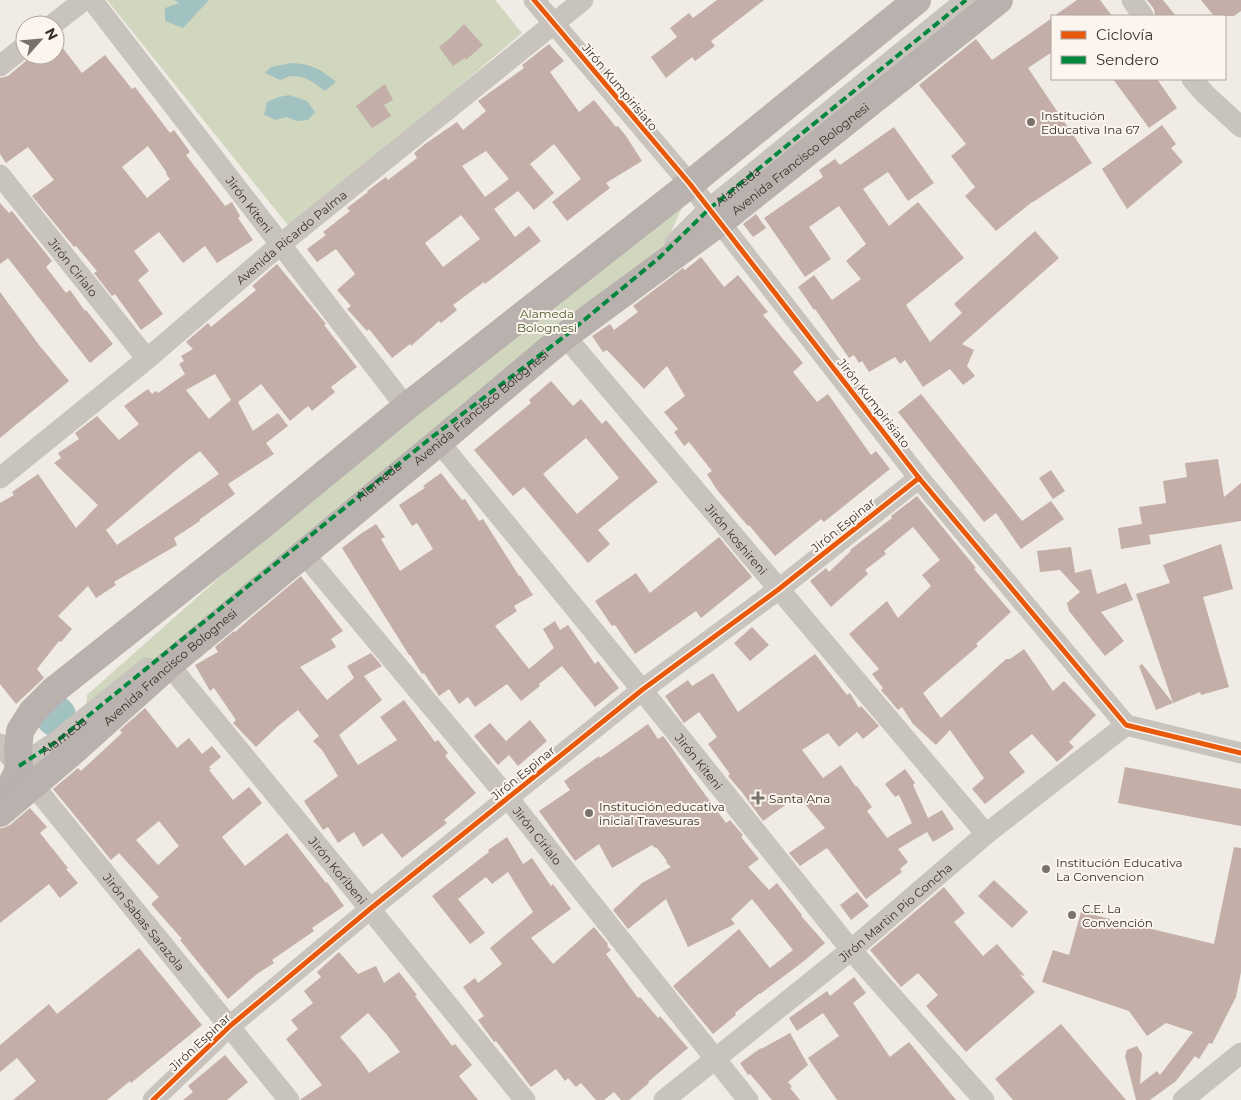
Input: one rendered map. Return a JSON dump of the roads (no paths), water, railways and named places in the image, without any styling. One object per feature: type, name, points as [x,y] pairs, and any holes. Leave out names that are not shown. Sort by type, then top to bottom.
[{"type":"main road","name":"Avenida Francisco Bolognesi","points":[[26,775],[18,749],[20,731],[32,712],[53,691],[261,526],[406,407],[690,184],[917,0]]},
{"type":"main road","name":"Avenida Francisco Bolognesi","points":[[0,794],[11,785],[16,776],[26,775],[70,754],[169,666],[565,336],[715,216],[999,0]]},
{"type":"main road","name":"Avenida Francisco Bolognesi","points":[[0,813],[26,775]]},
{"type":"street","points":[[65,15],[84,0]]},
{"type":"street","name":"Jirón Kiteni","points":[[92,0],[406,407]]},
{"type":"street","name":"Jirón Kumpirisiato","points":[[534,0],[690,184],[919,478],[1126,725]]},
{"type":"street","name":"Avenida Ricardo Palma","points":[[2,472],[147,359],[281,244],[583,0]]},
{"type":"street","name":"Alameda","points":[[715,216],[966,0]]},
{"type":"street","points":[[1132,0],[1142,15]]},
{"type":"street","points":[[0,66],[15,54]]},
{"type":"street","points":[[1193,80],[1205,94],[1241,127]]},
{"type":"street","name":"Jirón Cirialo","points":[[0,175],[147,359]]},
{"type":"street","name":"Alameda","points":[[26,775],[57,741],[432,437],[565,336]]},
{"type":"street","name":"Jirón koshireni","points":[[565,336],[986,834]]},
{"type":"street","name":"Jirón Kiteni","points":[[439,442],[851,950],[984,1100]]},
{"type":"street","name":"Jirón Espinar","points":[[153,1100],[230,1026],[370,909],[642,690],[779,589],[919,478]]},
{"type":"street","name":"Jirón Cirialo","points":[[304,554],[508,798],[748,1100]]},
{"type":"street","name":"Jirón Koribeni","points":[[169,666],[525,1100]]},
{"type":"street","points":[[1126,725],[1241,753]]},
{"type":"street","name":"Jirón Martin Pio Concha","points":[[664,1100],[851,950],[986,834],[1126,725]]},
{"type":"street","name":"Jirón Sabas Sarazola","points":[[0,744],[289,1100]]},
{"type":"street","points":[[1183,1100],[1241,1053]]},
{"type":"water","points":[[174,0],[208,1],[183,28],[165,21],[165,8],[179,3]]},
{"type":"water","points":[[292,63],[316,68],[336,82],[325,91],[310,80],[301,77],[290,76],[280,80],[265,73],[271,67]]},
{"type":"water","points":[[289,95],[307,101],[315,112],[308,120],[297,121],[286,117],[276,120],[264,115],[267,102]]},
{"type":"water","points":[[64,697],[74,707],[75,717],[71,722],[49,736],[38,727],[36,722]]},
{"type":"place","name":"Institución Educativa Ina 67","points":[[1031,122]]},
{"type":"place","name":"Santa Ana","points":[[758,798]]},
{"type":"place","name":"Institución educativa inicial Travesuras","points":[[589,813]]},
{"type":"place","name":"Institución Educativa La Convencion","points":[[1046,869]]},
{"type":"place","name":"C.E. La Convención","points":[[1072,915]]},
{"type":"park label","name":"Alameda Bolognesi","points":[[547,320]]}]
